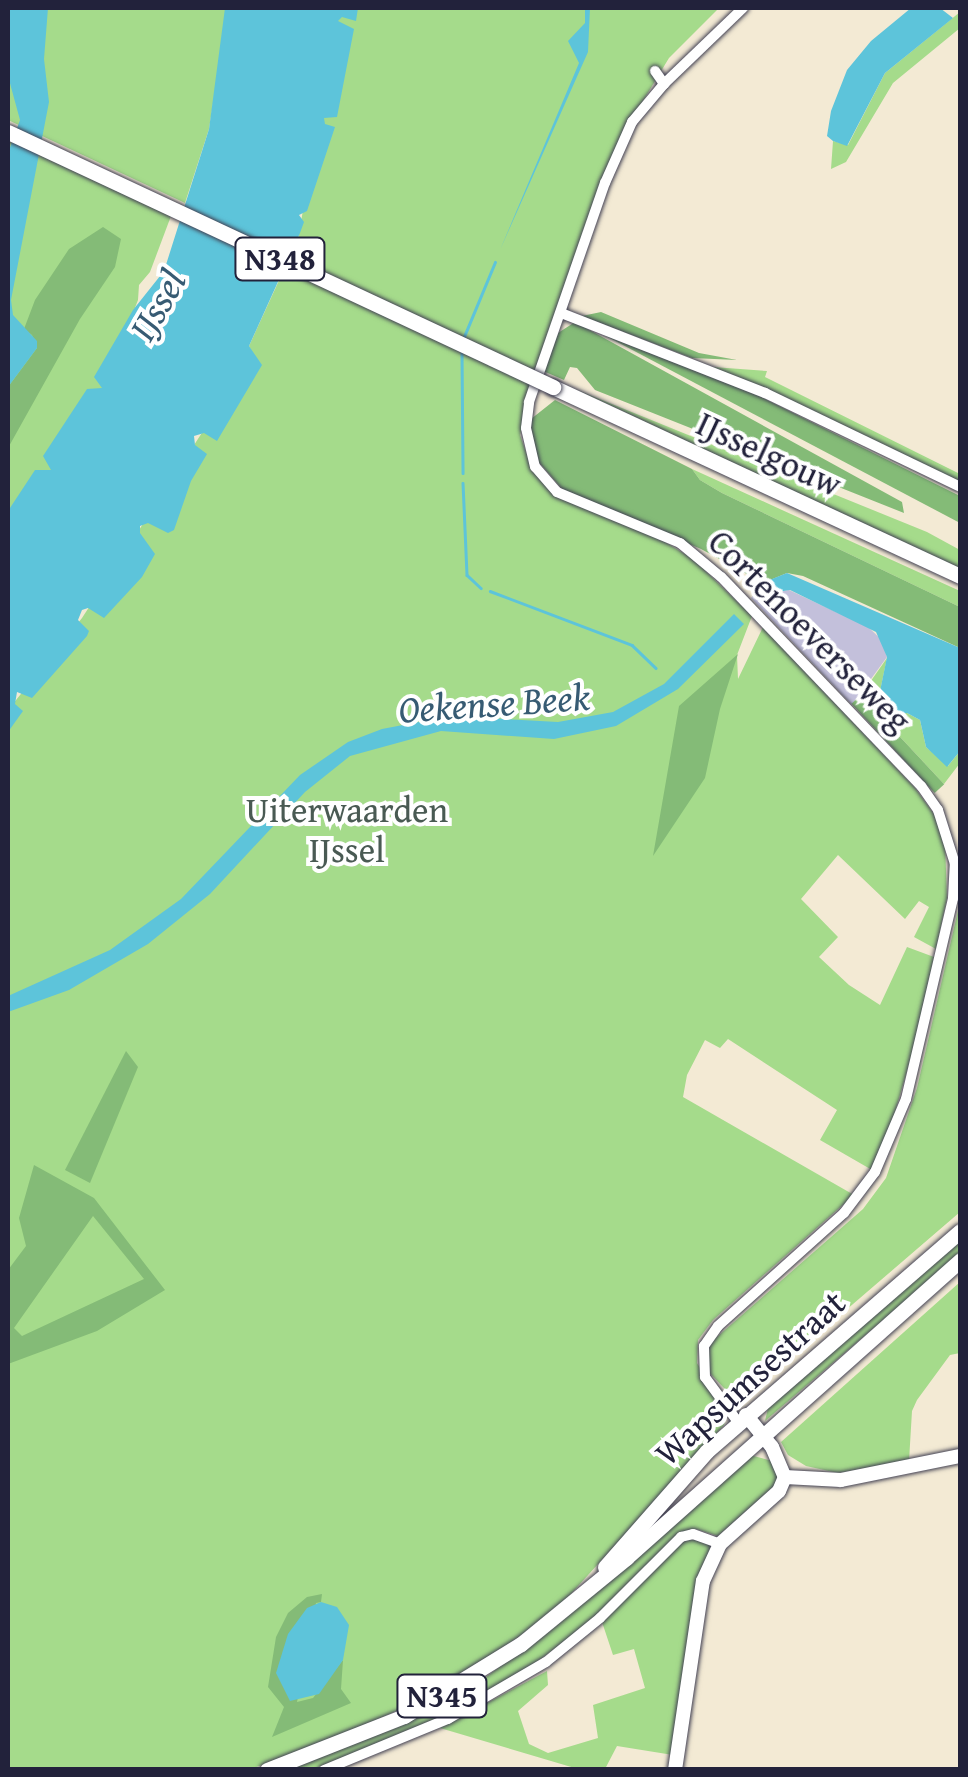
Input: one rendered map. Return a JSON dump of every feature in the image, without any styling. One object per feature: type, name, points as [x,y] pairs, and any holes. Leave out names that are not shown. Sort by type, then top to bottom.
[{"type":"main road","name":"IJsselgouw","points":[[8,132],[960,576]]},
{"type":"main road","name":"Wapsumsestraat","points":[[593,1582],[660,1501],[742,1418],[960,1231]]},
{"type":"main road","name":"Wapsumsestraat","points":[[268,1770],[363,1734],[445,1695],[521,1644],[760,1440],[960,1260]]},
{"type":"street","name":"Cortenoeverseweg","points":[[743,8],[664,84],[632,122],[614,158],[526,415],[527,442],[545,482],[568,499],[686,546],[721,576],[921,786],[938,810],[955,864],[953,898],[906,1098],[876,1172],[852,1205],[706,1340],[703,1370],[778,1460],[786,1477]]},
{"type":"street","points":[[655,71],[664,84]]},
{"type":"street","points":[[561,313],[765,393],[960,487]]},
{"type":"street","points":[[675,1770],[698,1603],[720,1544],[779,1490],[786,1477],[841,1480],[960,1456]]},
{"type":"street","points":[[324,1770],[448,1719],[546,1662],[600,1618],[681,1538],[693,1534],[720,1544]]},
{"type":"shaded area","points":[[768,578],[777,592],[789,590],[868,627],[882,640],[887,657],[852,705],[751,598]]},
{"type":"green space","points":[[8,8],[228,8],[209,129],[185,203],[8,120]]},
{"type":"green space","name":"Uiterwaarden IJssel","points":[[338,8],[719,8],[669,58],[632,119],[537,367],[520,435],[533,472],[559,498],[660,539],[693,559],[752,616],[737,655],[738,679],[763,627],[915,788],[936,817],[945,843],[947,898],[936,949],[914,937],[929,907],[919,901],[905,919],[838,855],[801,899],[838,937],[819,957],[849,985],[880,1005],[907,947],[934,957],[912,1054],[885,1146],[872,1170],[820,1140],[837,1110],[728,1039],[720,1048],[705,1040],[687,1075],[683,1097],[854,1195],[713,1320],[698,1340],[697,1363],[727,1413],[724,1425],[569,1596],[536,1625],[437,1692],[320,1746],[250,1769],[8,1770],[8,710],[82,618],[253,354],[249,346],[298,239]]},
{"type":"green space","points":[[960,12],[960,28],[893,83],[846,162],[831,169],[833,141],[848,145],[885,73]]},
{"type":"green space","points":[[8,141],[13,143],[11,147],[37,159],[39,155],[171,216],[150,272],[139,285],[138,300],[103,390],[8,537]]},
{"type":"green space","points":[[103,227],[121,239],[115,267],[80,319],[8,448],[8,387],[37,348],[32,335],[24,329],[35,300],[69,249]]},
{"type":"green space","points":[[601,312],[699,353],[737,360],[692,358],[582,316]]},
{"type":"green space","points":[[575,322],[902,502],[904,513],[595,390],[577,368],[570,367],[564,380],[543,371],[558,333]]},
{"type":"green space","points":[[604,335],[759,396],[960,496],[960,523]]},
{"type":"green space","points":[[713,367],[767,371],[765,377],[960,474],[960,485]]},
{"type":"green space","points":[[575,389],[927,532],[960,550],[960,569]]},
{"type":"green space","points":[[555,400],[692,469],[700,480],[722,493],[960,607],[960,648],[803,576],[787,573],[763,583],[701,549],[563,490],[537,460],[531,438],[531,419]]},
{"type":"green space","points":[[692,469],[960,591],[960,607],[722,493],[700,480]]},
{"type":"green space","points":[[738,654],[720,709],[705,778],[653,856],[679,706]]},
{"type":"green space","points":[[887,658],[879,696],[888,712],[907,713],[920,720],[926,747],[948,766],[960,751],[960,763],[944,784],[861,695]]},
{"type":"green space","points":[[861,695],[944,784],[935,793],[851,704]]},
{"type":"green space","points":[[960,902],[960,1212],[738,1403],[708,1371],[710,1343],[863,1209],[886,1178],[917,1088]]},
{"type":"green space","points":[[126,1051],[138,1067],[90,1183],[65,1170]]},
{"type":"green space","points":[[34,1165],[94,1198],[165,1290],[97,1331],[8,1364],[8,1270],[26,1246],[19,1218]],"holes":[[[93,1216],[144,1279],[22,1336],[14,1328]]]},
{"type":"green space","points":[[960,1241],[960,1254],[765,1421],[768,1408]]},
{"type":"green space","points":[[960,1282],[960,1353],[950,1355],[917,1400],[912,1411],[909,1461],[838,1473],[806,1466],[788,1455],[781,1442]]},
{"type":"green space","points":[[750,1455],[772,1461],[779,1477],[774,1486],[718,1536],[696,1529],[681,1533],[585,1626],[519,1675],[429,1724],[313,1769],[285,1770],[370,1738],[486,1677],[535,1641]]},
{"type":"green space","points":[[688,1539],[707,1542],[711,1547],[673,1755],[617,1746],[605,1769],[578,1769],[440,1728],[547,1671],[548,1685],[518,1711],[529,1744],[548,1753],[598,1738],[593,1705],[645,1688],[634,1649],[613,1655],[602,1622],[678,1543]]},
{"type":"green space","points":[[322,1594],[321,1602],[316,1603],[297,1702],[313,1698],[343,1660],[341,1689],[351,1703],[272,1737],[284,1707],[268,1687],[276,1637],[288,1613],[307,1597]]},
{"type":"water","points":[[8,8],[48,8],[44,59],[49,102],[11,300],[13,315],[37,341],[37,348],[8,387],[8,153],[20,120],[8,76]]},
{"type":"water","name":"IJssel","points":[[225,8],[358,8],[356,21],[342,17],[338,21],[354,29],[337,117],[324,118],[325,124],[335,127],[307,211],[299,215],[304,222],[300,233],[249,346],[262,365],[217,441],[204,433],[194,436],[195,445],[207,454],[191,481],[174,530],[168,533],[148,523],[140,526],[140,533],[155,554],[142,577],[104,618],[88,608],[82,610],[78,620],[89,631],[87,636],[32,698],[17,692],[15,704],[23,711],[8,732],[8,511],[35,470],[51,470],[43,456],[87,389],[102,388],[94,377],[133,310],[164,271],[209,129]]},
{"type":"water","points":[[585,8],[590,8],[588,52],[500,250],[579,63],[568,41],[585,23]]},
{"type":"water","points":[[911,8],[940,8],[953,18],[885,73],[847,146],[833,141],[827,136],[831,111],[847,70],[871,41]]},
{"type":"water","points":[[787,573],[960,648],[960,751],[947,767],[926,747],[920,720],[907,713],[894,716],[882,704],[879,696],[887,657],[876,632],[790,590],[777,592],[767,581]]},
{"type":"water","points":[[734,614],[744,624],[678,689],[616,726],[554,739],[441,731],[350,756],[305,792],[210,894],[148,944],[69,990],[8,1012],[8,996],[110,950],[181,899],[300,775],[348,742],[382,729],[450,716],[558,722],[613,712],[664,684]]},
{"type":"water","points":[[321,1602],[337,1607],[349,1625],[343,1660],[319,1694],[290,1701],[276,1673],[288,1634],[307,1608]]},
{"type":"waterway","points":[[463,339],[495,262]]},
{"type":"waterway","points":[[462,352],[463,473]]},
{"type":"waterway","points":[[463,483],[467,575],[481,588]]},
{"type":"waterway","points":[[490,591],[632,645],[656,668]]},
{"type":"water label","name":"Oekense Beek","points":[[494,703]]}]
